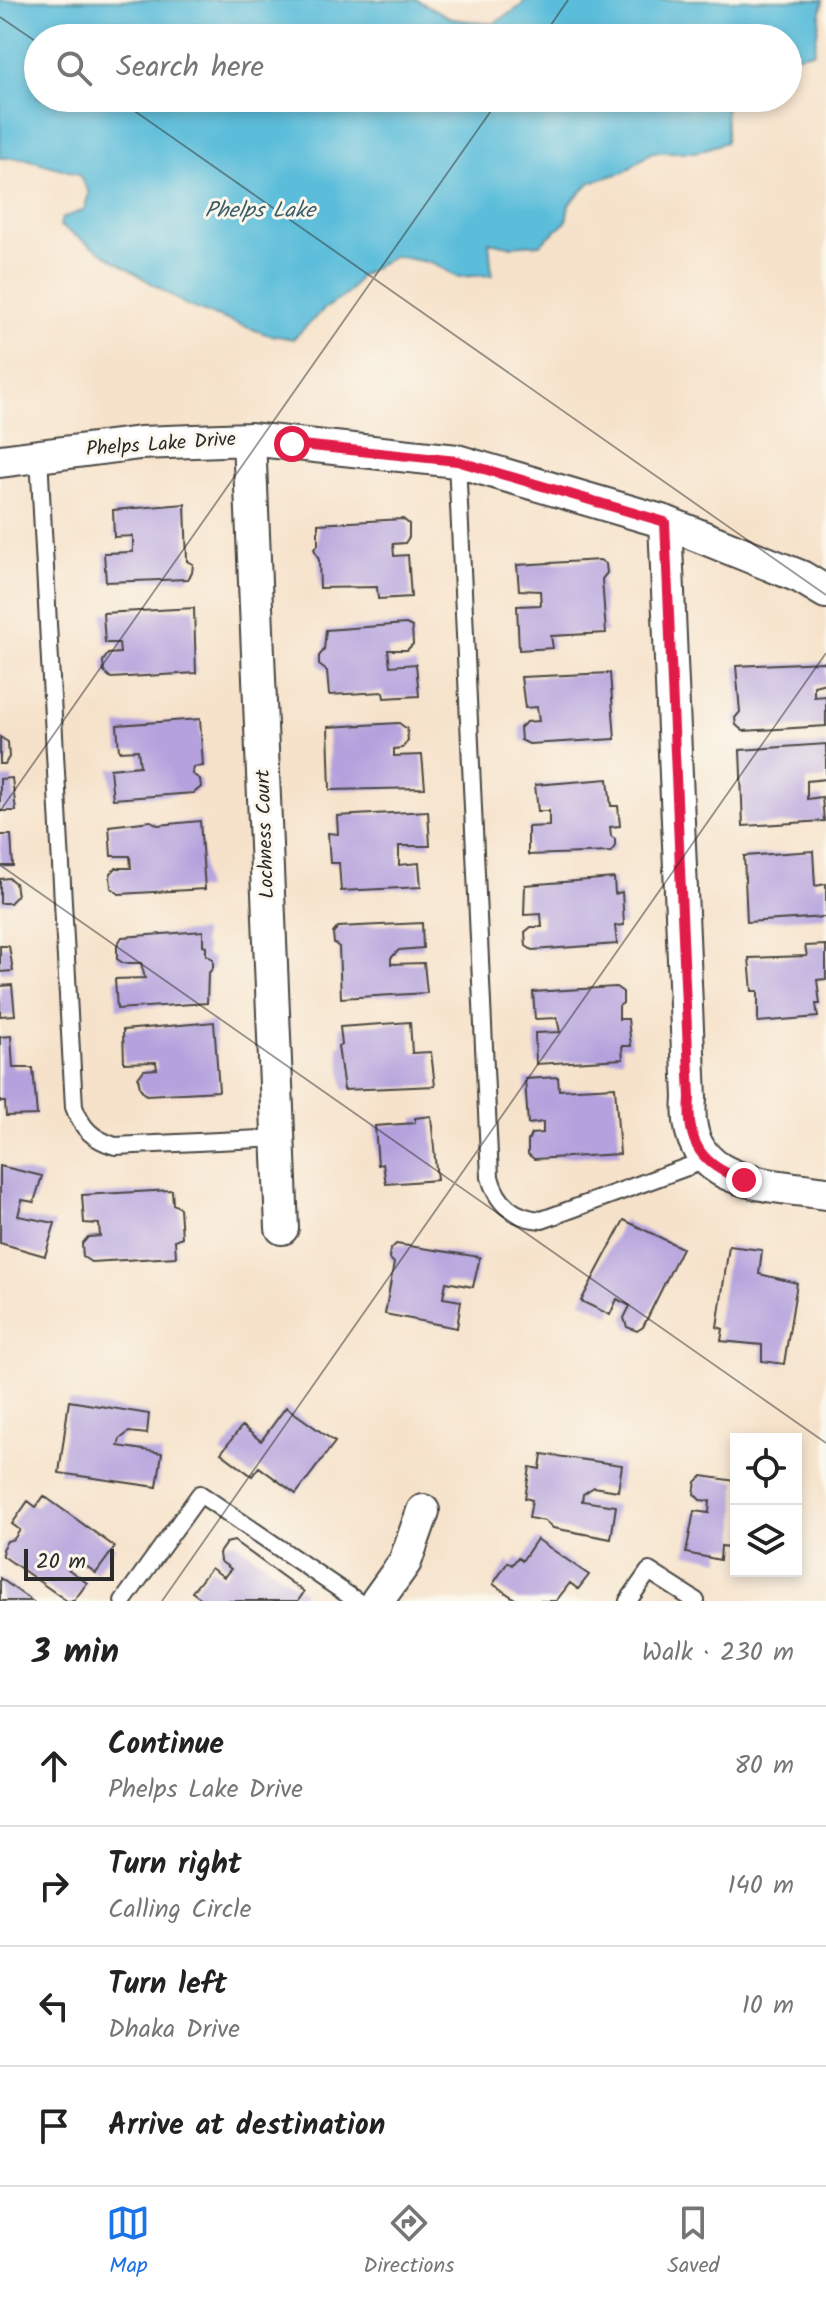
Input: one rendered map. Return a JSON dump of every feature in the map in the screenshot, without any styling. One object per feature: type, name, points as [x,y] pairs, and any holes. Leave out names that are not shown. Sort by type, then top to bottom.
[{"type":"street","name":"Phelps Lake Drive","points":[[0,461],[140,443],[249,439],[457,461],[665,522],[801,577],[826,592]]},
{"type":"street","name":"Lochness Court","points":[[249,439],[282,1228]]},
{"type":"street","points":[[665,522],[690,1098],[688,1120],[693,1142],[706,1160],[723,1173],[744,1180],[826,1193]]},
{"type":"street","points":[[377,1601],[405,1562],[423,1511]]},
{"type":"lane","points":[[39,456],[74,1107],[88,1133],[101,1142],[115,1146],[279,1138]]},
{"type":"lane","points":[[457,461],[489,1161],[494,1191],[502,1204],[514,1213],[527,1219],[542,1220],[706,1160]]},
{"type":"lane","points":[[123,1601],[200,1494],[357,1601]]},
{"type":"lane","points":[[628,1601],[649,1571],[696,1601]]},
{"type":"water","name":"Phelps Lake","points":[[0,0],[417,0],[453,19],[493,24],[24,24],[24,112],[726,112],[726,142],[696,152],[652,152],[624,172],[591,182],[569,204],[566,222],[540,244],[509,246],[489,242],[492,275],[457,277],[433,263],[394,256],[360,276],[347,294],[323,310],[293,339],[266,334],[188,306],[60,226],[62,218],[84,210],[89,193],[79,174],[24,158],[0,158]]},
{"type":"water","name":"Phelps Lake","points":[[525,0],[823,0],[814,52],[802,54],[802,24],[493,24]]},
{"type":"building","points":[[185,504],[187,561],[193,564],[188,579],[106,582],[104,553],[133,552],[133,536],[114,537],[113,510]]},
{"type":"building","points":[[403,519],[409,524],[409,537],[405,543],[393,544],[394,556],[408,555],[411,597],[378,599],[377,587],[320,588],[319,560],[314,549],[318,545],[318,524]]},
{"type":"building","points":[[600,560],[606,564],[607,573],[602,579],[606,633],[551,636],[553,648],[519,650],[517,606],[541,605],[540,591],[519,590],[517,565]]},
{"type":"building","points":[[194,608],[196,673],[111,678],[104,672],[103,661],[108,654],[120,653],[119,643],[105,643],[103,613]]},
{"type":"building","points":[[406,624],[412,627],[413,644],[407,650],[388,650],[390,666],[416,664],[419,696],[384,698],[383,692],[329,695],[327,671],[319,665],[326,630]]},
{"type":"building","points":[[826,664],[826,683],[814,686],[814,697],[826,696],[826,726],[743,731],[736,725],[735,718],[740,712],[736,666]]},
{"type":"building","points":[[610,673],[615,739],[529,744],[521,740],[520,728],[526,722],[539,721],[537,707],[525,708],[521,677]]},
{"type":"building","points":[[200,719],[203,766],[193,767],[192,774],[200,779],[201,787],[194,793],[113,799],[110,769],[140,766],[138,750],[119,751],[117,725]]},
{"type":"building","points":[[399,723],[407,729],[408,741],[402,748],[394,749],[394,756],[422,755],[425,788],[330,790],[328,727]]},
{"type":"building","points":[[0,737],[8,742],[9,757],[5,764],[0,764]]},
{"type":"building","points":[[826,744],[826,779],[807,781],[807,799],[822,797],[824,821],[743,826],[740,750]]},
{"type":"building","points":[[12,778],[16,811],[0,811],[0,779]]},
{"type":"building","points":[[608,779],[611,806],[618,806],[620,826],[610,827],[611,836],[615,839],[611,852],[528,855],[528,827],[549,826],[549,811],[538,811],[535,785]]},
{"type":"building","points":[[428,811],[430,846],[399,846],[399,865],[419,863],[421,887],[341,891],[339,863],[330,863],[328,833],[338,834],[337,816]]},
{"type":"building","points":[[151,821],[158,825],[200,821],[205,889],[119,894],[111,888],[110,874],[116,868],[131,868],[130,856],[111,856],[109,826]]},
{"type":"building","points":[[0,835],[11,835],[13,866],[0,866]]},
{"type":"building","points":[[813,851],[815,886],[826,884],[826,917],[747,922],[744,856]]},
{"type":"building","points":[[9,878],[15,883],[17,896],[10,903],[0,903],[0,879]]},
{"type":"building","points":[[614,878],[615,894],[622,892],[624,925],[615,926],[617,944],[532,950],[526,946],[525,932],[531,927],[542,927],[541,914],[524,915],[525,885]]},
{"type":"building","points":[[422,923],[423,948],[399,950],[391,958],[391,964],[424,963],[427,993],[341,998],[339,947],[334,943],[333,933],[338,927]]},
{"type":"building","points":[[203,931],[206,955],[213,959],[213,968],[208,974],[207,1003],[117,1009],[115,979],[145,978],[141,963],[123,963],[117,959],[117,945],[122,937]]},
{"type":"building","points":[[826,945],[826,979],[817,980],[818,1017],[758,1022],[758,991],[752,991],[749,958],[807,956],[805,946]]},
{"type":"building","points":[[0,946],[9,946],[13,971],[0,972]]},
{"type":"building","points":[[12,985],[15,1015],[0,1016],[0,986]]},
{"type":"building","points":[[616,987],[623,992],[619,1019],[628,1019],[631,1046],[622,1046],[623,1059],[536,1064],[535,1033],[560,1032],[557,1018],[535,1019],[533,992]]},
{"type":"building","points":[[214,1022],[219,1091],[146,1095],[140,1088],[138,1078],[144,1070],[157,1069],[156,1062],[124,1063],[123,1030]]},
{"type":"building","points":[[410,1022],[412,1053],[431,1052],[435,1086],[344,1090],[338,1046],[342,1045],[340,1027]]},
{"type":"building","points":[[11,1036],[13,1068],[33,1068],[37,1115],[6,1116],[5,1102],[0,1102],[0,1037]]},
{"type":"building","points":[[558,1077],[559,1090],[615,1087],[620,1154],[534,1159],[528,1154],[531,1134],[543,1133],[543,1122],[528,1124],[525,1079]]},
{"type":"building","points":[[431,1116],[437,1180],[386,1184],[383,1164],[378,1165],[375,1126],[415,1123],[415,1118]]},
{"type":"building","points":[[0,1166],[42,1176],[34,1202],[22,1200],[18,1216],[55,1223],[45,1256],[0,1243]]},
{"type":"building","points":[[172,1190],[173,1204],[180,1208],[182,1237],[175,1240],[176,1257],[91,1262],[83,1257],[82,1244],[88,1237],[100,1236],[99,1224],[84,1223],[82,1195]]},
{"type":"building","points":[[624,1220],[682,1248],[643,1327],[637,1331],[627,1327],[624,1318],[630,1306],[617,1299],[610,1315],[581,1301]]},
{"type":"building","points":[[396,1244],[480,1257],[473,1287],[446,1282],[443,1298],[461,1301],[457,1328],[385,1314],[394,1263],[389,1258],[390,1250]]},
{"type":"building","points":[[729,1246],[762,1250],[759,1274],[797,1283],[784,1364],[762,1361],[762,1345],[721,1341],[723,1329],[717,1327]]},
{"type":"building","points":[[69,1401],[149,1414],[147,1434],[129,1432],[120,1439],[118,1446],[162,1453],[157,1487],[59,1473]]},
{"type":"building","points":[[286,1407],[335,1442],[296,1494],[259,1467],[252,1476],[221,1453],[242,1426],[261,1441]]},
{"type":"building","points":[[542,1454],[622,1465],[618,1491],[594,1487],[583,1494],[582,1501],[616,1506],[611,1539],[553,1528],[545,1521],[529,1518],[532,1500],[525,1498],[530,1467],[540,1469]]},
{"type":"building","points":[[702,1476],[730,1480],[730,1547],[721,1546],[720,1560],[686,1553],[694,1511],[709,1513],[710,1501],[700,1500],[694,1494],[696,1482]]},
{"type":"building","points":[[44,1496],[115,1547],[96,1573],[75,1558],[68,1569],[87,1583],[74,1601],[67,1601],[3,1556],[2,1549],[7,1541],[14,1539],[20,1530],[12,1524],[28,1501],[36,1507]]},
{"type":"building","points":[[537,1539],[589,1575],[578,1589],[570,1583],[556,1601],[518,1601],[493,1584],[508,1562],[512,1565],[518,1557],[522,1561]]},
{"type":"building","points":[[234,1541],[304,1592],[298,1601],[205,1601],[192,1592],[211,1568],[224,1577],[231,1569],[220,1561],[219,1553],[226,1543]]},
{"type":"building","points":[[0,1578],[32,1601],[0,1601]]},
{"type":"route","points":[[292,444],[457,461],[665,522],[690,1098],[688,1120],[693,1142],[706,1160],[723,1173],[744,1180]]}]
